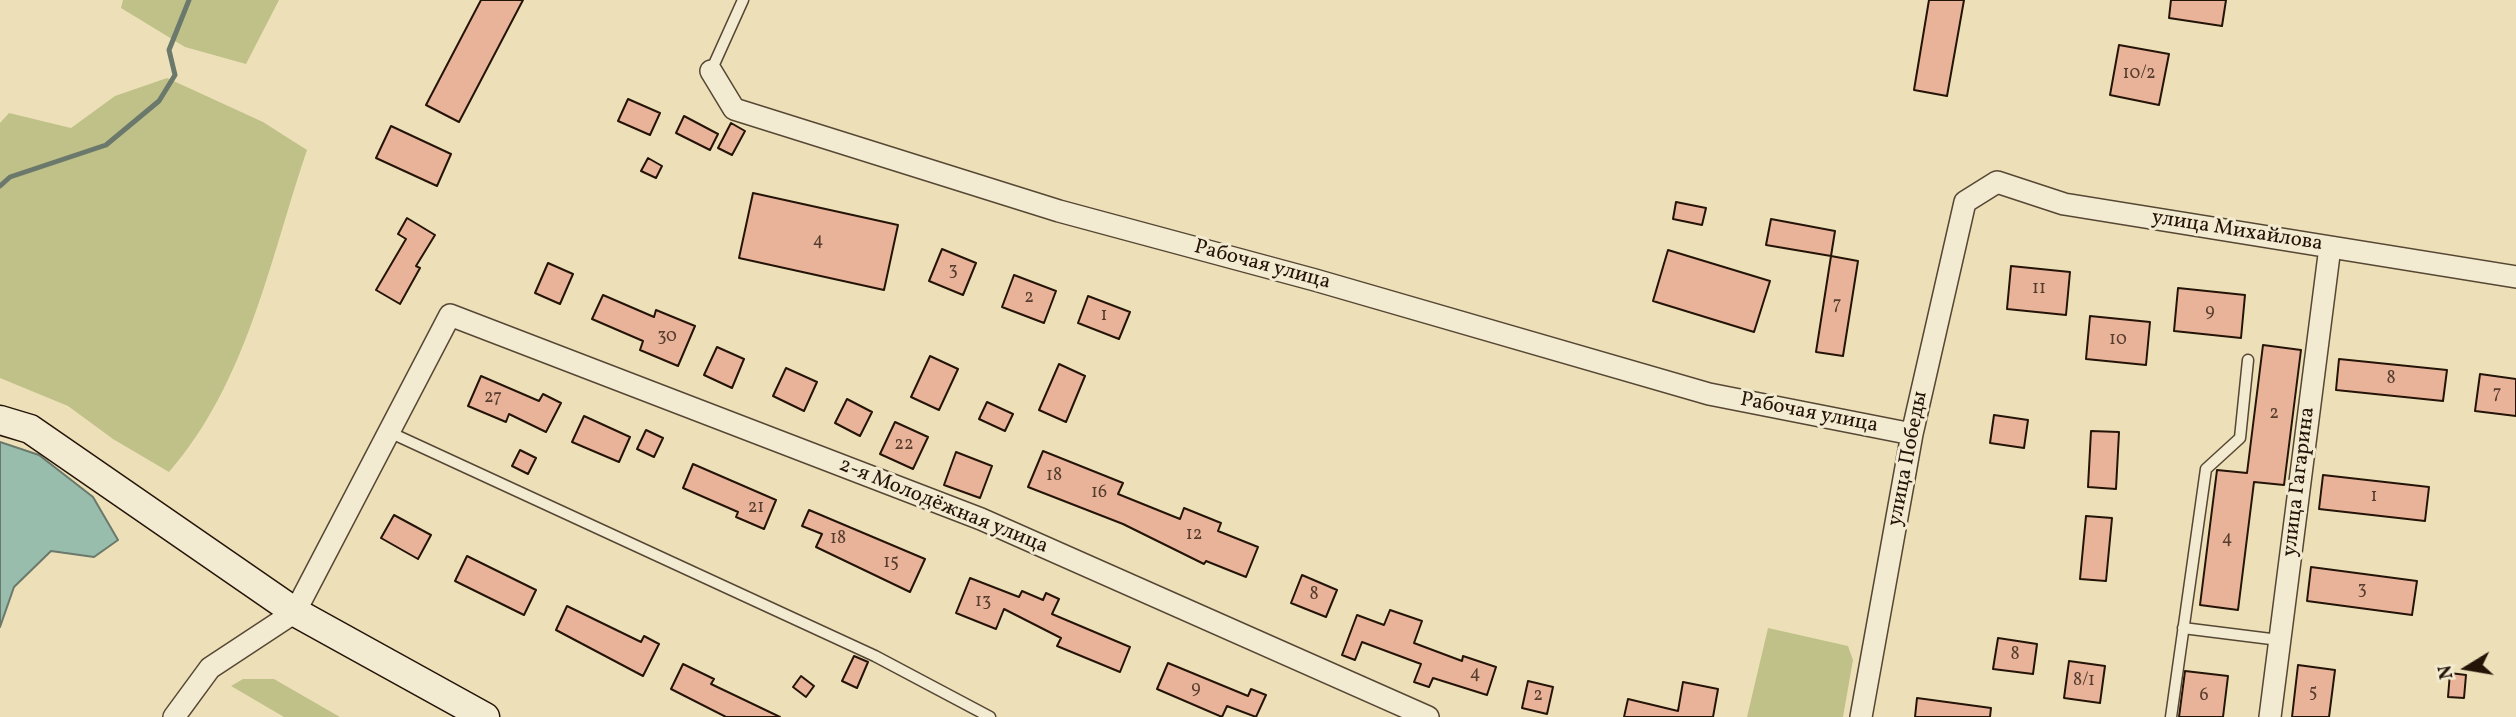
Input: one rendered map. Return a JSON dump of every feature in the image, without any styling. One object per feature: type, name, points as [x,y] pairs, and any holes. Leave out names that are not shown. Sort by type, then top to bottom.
[{"type":"main road","points":[[0,420],[30,429],[295,612],[485,717]]},
{"type":"street","name":"Рабочая улица","points":[[712,71],[734,109],[1046,207],[1328,284],[1709,394],[1912,435]]},
{"type":"street","name":"улица Михайлова","points":[[1965,202],[1997,182],[2064,204],[2516,277]]},
{"type":"street","name":"улица Победы","points":[[1861,717],[1912,435],[1965,202]]},
{"type":"street","name":"улица Гагарина","points":[[2270,717],[2330,247]]},
{"type":"street","name":"2-я Молодёжная улица","points":[[389,432],[450,315],[981,519],[1428,717]]},
{"type":"street","points":[[174,717],[209,668],[295,612],[389,432]]},
{"type":"lane","name":"Рабочая улица","points":[[712,71],[743,0]]},
{"type":"lane","points":[[2171,717],[2206,469],[2240,438],[2248,359]]},
{"type":"lane","points":[[389,432],[875,656],[990,717]]},
{"type":"lane","points":[[2183,628],[2279,640]]},
{"type":"green space","points":[[123,0],[279,0],[246,64],[185,47],[121,8]]},
{"type":"green space","points":[[167,78],[263,122],[307,150],[268,276],[237,360],[196,437],[169,472],[113,439],[68,406],[0,378],[0,123],[9,113],[71,128],[115,96]]},
{"type":"green space","points":[[1768,628],[1848,646],[1853,660],[1843,717],[1747,717]]},
{"type":"green space","points":[[243,679],[274,679],[340,717],[284,717],[231,686]]},
{"type":"shaded area","points":[[0,442],[39,455],[93,497],[118,540],[94,557],[51,551],[14,587],[0,627]]},
{"type":"building","points":[[481,0],[523,0],[459,122],[426,105]]},
{"type":"building","points":[[1929,0],[1964,0],[1947,96],[1914,90]]},
{"type":"building","points":[[2171,0],[2226,0],[2222,26],[2169,18]]},
{"type":"building","points":[[2119,45],[2169,54],[2159,105],[2110,95]]},
{"type":"building","points":[[628,99],[660,113],[650,135],[618,121]]},
{"type":"building","points":[[684,116],[718,134],[710,150],[676,133]]},
{"type":"building","points":[[731,123],[745,131],[732,155],[718,148]]},
{"type":"building","points":[[391,126],[451,154],[437,186],[376,158]]},
{"type":"building","points":[[648,158],[662,166],[656,178],[641,171]]},
{"type":"building","points":[[753,193],[898,225],[884,290],[739,258]]},
{"type":"building","points":[[1676,202],[1706,208],[1702,225],[1673,219]]},
{"type":"building","points":[[407,218],[435,235],[416,266],[420,268],[400,304],[376,290],[406,239],[398,234]]},
{"type":"building","points":[[1771,219],[1835,231],[1831,256],[1766,245]]},
{"type":"building","points":[[942,249],[976,263],[963,295],[929,281]]},
{"type":"building","points":[[1668,250],[1770,281],[1754,332],[1653,301]]},
{"type":"building","points":[[1831,256],[1858,261],[1843,356],[1816,352]]},
{"type":"building","points":[[548,263],[573,274],[560,304],[535,293]]},
{"type":"building","points":[[2011,266],[2070,272],[2066,315],[2007,309]]},
{"type":"building","points":[[1014,275],[1056,291],[1044,323],[1002,307]]},
{"type":"building","points":[[2178,288],[2245,295],[2241,338],[2174,331]]},
{"type":"building","points":[[603,295],[654,317],[656,310],[695,326],[678,366],[640,350],[643,341],[592,319]]},
{"type":"building","points":[[1088,296],[1130,312],[1119,339],[1078,323]]},
{"type":"building","points":[[2090,316],[2150,322],[2146,365],[2086,359]]},
{"type":"building","points":[[2263,345],[2301,350],[2284,485],[2254,482],[2238,610],[2200,605],[2217,470],[2247,473]]},
{"type":"building","points":[[717,347],[744,359],[732,388],[704,375]]},
{"type":"building","points":[[930,356],[958,369],[939,410],[911,397]]},
{"type":"building","points":[[2339,359],[2447,370],[2443,401],[2336,390]]},
{"type":"building","points":[[1059,364],[1085,376],[1066,422],[1039,410]]},
{"type":"building","points":[[786,368],[817,382],[804,411],[773,396]]},
{"type":"building","points":[[2480,374],[2516,379],[2516,416],[2475,411]]},
{"type":"building","points":[[481,376],[539,401],[543,394],[561,403],[546,432],[509,414],[506,422],[468,406]]},
{"type":"building","points":[[847,399],[872,412],[860,436],[835,423]]},
{"type":"building","points":[[987,402],[1013,414],[1005,431],[979,419]]},
{"type":"building","points":[[1994,415],[2028,420],[2024,448],[1990,443]]},
{"type":"building","points":[[584,416],[630,437],[619,462],[572,442]]},
{"type":"building","points":[[895,422],[928,437],[913,469],[880,454]]},
{"type":"building","points":[[646,430],[663,438],[654,457],[637,449]]},
{"type":"building","points":[[2091,431],[2119,432],[2116,489],[2088,487]]},
{"type":"building","points":[[520,450],[536,458],[528,474],[512,466]]},
{"type":"building","points":[[1043,451],[1123,483],[1118,494],[1180,519],[1184,508],[1221,523],[1218,531],[1258,547],[1246,577],[1206,561],[1204,564],[1123,524],[1028,487]]},
{"type":"building","points":[[956,452],[992,466],[980,498],[944,485]]},
{"type":"building","points":[[693,464],[776,500],[764,529],[736,517],[738,512],[683,488]]},
{"type":"building","points":[[2323,475],[2429,487],[2425,521],[2319,509]]},
{"type":"building","points":[[809,510],[925,559],[910,592],[816,547],[822,534],[802,526]]},
{"type":"building","points":[[394,515],[431,535],[418,559],[381,538]]},
{"type":"building","points":[[2086,516],[2112,518],[2106,581],[2080,579]]},
{"type":"building","points":[[467,556],[536,590],[524,615],[455,581]]},
{"type":"building","points":[[2311,567],[2417,581],[2412,615],[2307,601]]},
{"type":"building","points":[[1302,575],[1337,590],[1326,617],[1291,603]]},
{"type":"building","points":[[970,578],[1019,597],[1022,591],[1043,600],[1046,593],[1059,599],[1052,614],[1130,647],[1120,672],[1057,646],[1061,638],[1004,609],[996,629],[956,613]]},
{"type":"building","points":[[567,606],[641,642],[644,636],[659,644],[643,676],[556,630]]},
{"type":"building","points":[[1390,610],[1422,621],[1414,643],[1462,661],[1463,656],[1496,667],[1487,695],[1433,678],[1429,687],[1414,682],[1421,664],[1362,642],[1355,660],[1342,655],[1357,615],[1384,625]]},
{"type":"building","points":[[1998,638],[2037,644],[2033,674],[1993,669]]},
{"type":"building","points":[[854,656],[868,662],[857,688],[842,681]]},
{"type":"building","points":[[2069,661],[2105,666],[2100,703],[2064,698]]},
{"type":"building","points":[[1168,663],[1248,696],[1251,689],[1266,695],[1256,717],[1227,706],[1222,717],[1157,689]]},
{"type":"building","points":[[683,664],[714,679],[711,684],[780,717],[726,717],[671,689]]},
{"type":"building","points":[[2298,665],[2335,670],[2329,717],[2292,717]]},
{"type":"building","points":[[2185,671],[2228,676],[2223,717],[2179,717]]},
{"type":"building","points":[[2450,673],[2466,675],[2464,698],[2448,697]]},
{"type":"building","points":[[801,676],[814,686],[806,697],[793,687]]},
{"type":"building","points":[[1528,681],[1553,687],[1547,714],[1522,708]]},
{"type":"building","points":[[1683,682],[1718,689],[1713,717],[1624,717],[1628,699],[1678,711]]},
{"type":"building","points":[[1917,698],[1991,708],[1990,717],[1915,717]]},
{"type":"waterway","points":[[0,186],[10,177],[106,145],[159,101],[175,75],[169,50],[189,0]]}]
